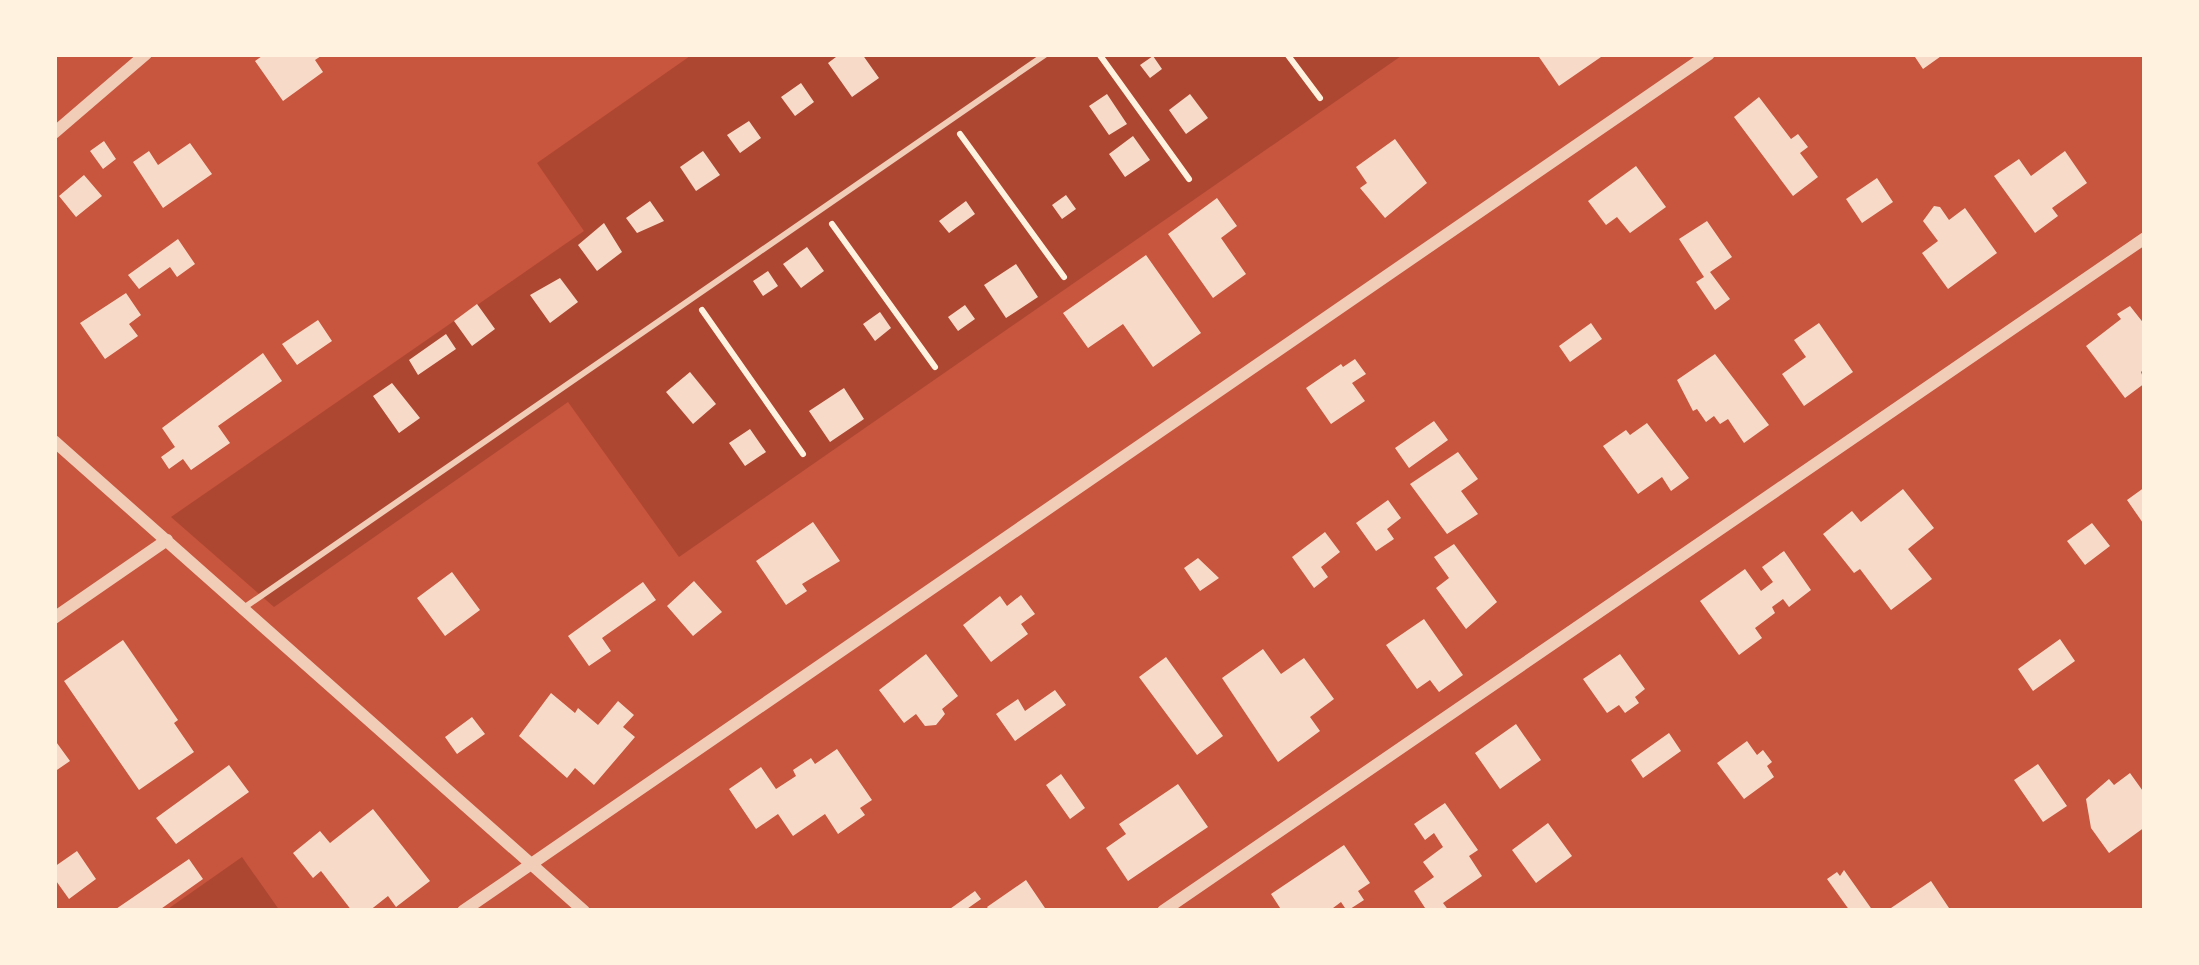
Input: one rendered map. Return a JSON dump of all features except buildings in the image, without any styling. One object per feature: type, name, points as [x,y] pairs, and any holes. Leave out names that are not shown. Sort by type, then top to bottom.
[{"type":"street","points":[[54,133],[146,54]]},
{"type":"street","points":[[463,911],[1709,54]]},
{"type":"street","points":[[1163,911],[2145,238]]},
{"type":"street","points":[[54,441],[584,911]]},
{"type":"street","points":[[54,618],[166,540]]},
{"type":"lane","points":[[245,607],[1046,54]]},
{"type":"path","points":[[1099,54],[1189,179]]},
{"type":"path","points":[[1287,54],[1320,98]]},
{"type":"path","points":[[950,120],[1064,277]]},
{"type":"path","points":[[821,209],[935,367]]},
{"type":"path","points":[[693,297],[802,454]]},
{"type":"shaded area","points":[[693,54],[1404,54],[679,557],[568,402],[274,607],[171,517],[584,231],[537,163]]},
{"type":"shaded area","points":[[242,857],[280,911],[165,911]]}]
